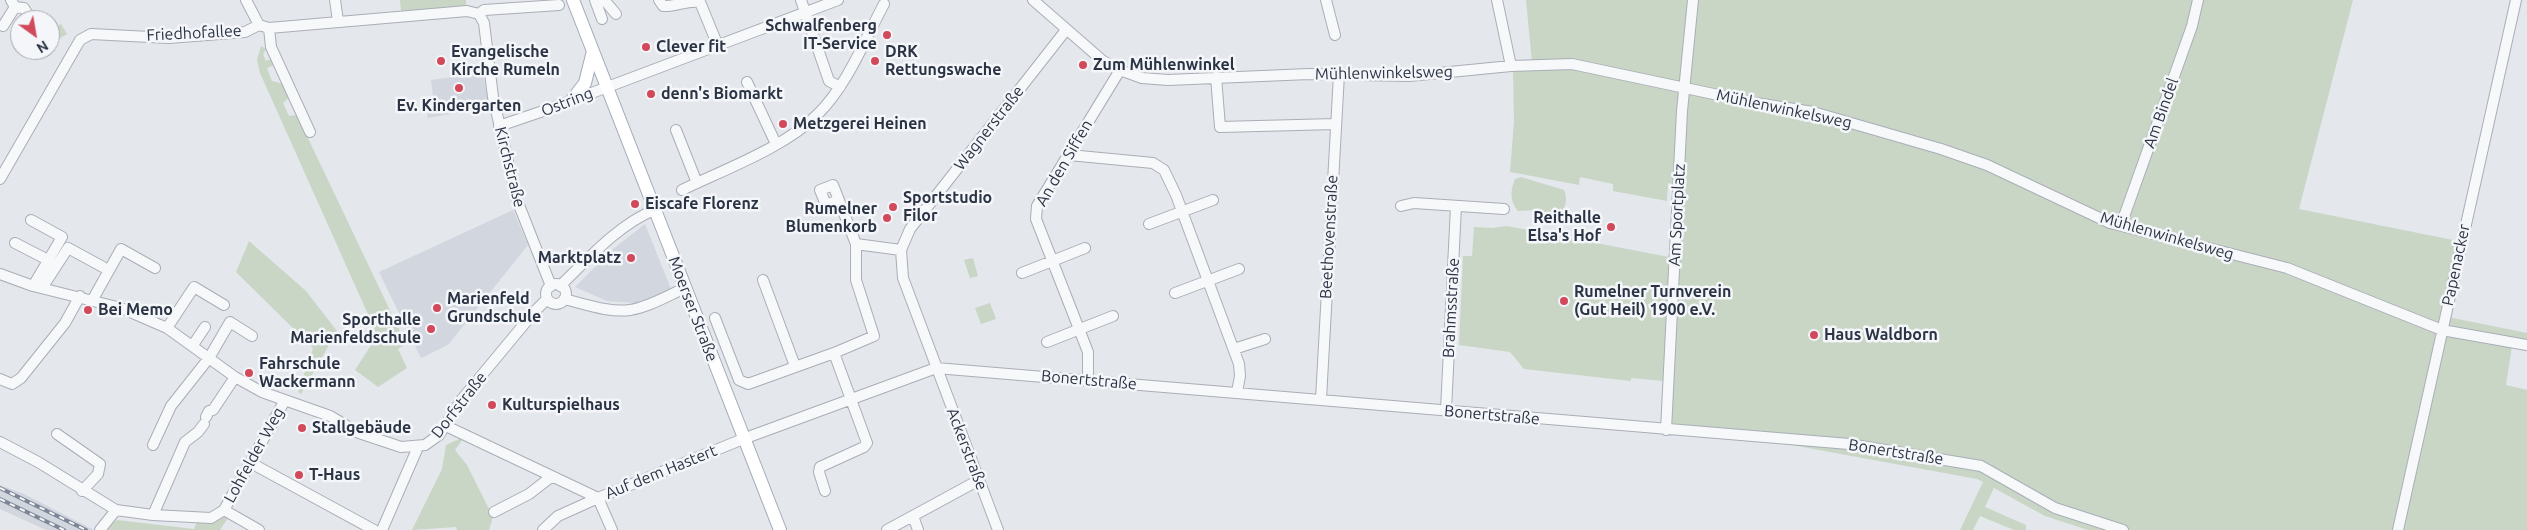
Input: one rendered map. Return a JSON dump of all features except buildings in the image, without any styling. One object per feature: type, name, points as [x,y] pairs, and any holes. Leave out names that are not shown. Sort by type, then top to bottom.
[{"type":"main road","name":"Moerser Straße","points":[[573,0],[780,530]]},
{"type":"main road","points":[[572,100],[585,83],[593,51]]},
{"type":"street","points":[[246,0],[259,25]]},
{"type":"street","points":[[335,0],[338,21]]},
{"type":"street","points":[[659,0],[663,6],[669,7],[687,0],[700,2],[718,46]]},
{"type":"street","points":[[801,0],[829,81],[840,87]]},
{"type":"street","name":"Ostring","points":[[499,126],[838,0]]},
{"type":"street","name":"Mühlenwinkelsweg","points":[[1033,0],[1103,61],[1142,78],[1168,80],[1339,74],[1435,75],[1511,66],[1572,64],[1813,112],[1941,149],[1987,165],[2110,223],[2287,268],[2442,330],[2527,345]]},
{"type":"street","points":[[1326,0],[1335,35]]},
{"type":"street","points":[[1496,0],[1511,66]]},
{"type":"street","name":"Am Sportplatz","points":[[1666,430],[1685,88],[1693,0]]},
{"type":"street","name":"Am Bindel","points":[[2121,225],[2192,26],[2198,0]]},
{"type":"street","name":"Papenacker","points":[[2398,530],[2516,0]]},
{"type":"street","points":[[595,1],[606,2],[614,12],[602,16],[595,1]]},
{"type":"street","points":[[3,26],[13,4],[25,10]]},
{"type":"street","points":[[682,190],[776,144],[817,116],[840,87],[884,4]]},
{"type":"street","name":"Friedhofallee","points":[[0,179],[80,40],[91,34],[170,38],[244,32],[259,25],[269,28],[467,11],[479,14],[484,10],[559,5]]},
{"type":"street","name":"Kirchstraße","points":[[479,14],[484,23],[489,73],[499,126],[517,200],[556,286]]},
{"type":"street","points":[[269,28],[271,47],[310,132]]},
{"type":"street","name":"Wagnerstraße","points":[[936,368],[903,278],[901,250],[910,229],[1066,30]]},
{"type":"street","name":"An den Siffen","points":[[1088,380],[1088,352],[1036,212],[1037,206],[1120,70]]},
{"type":"street","name":"Beethovenstraße","points":[[1321,399],[1339,74]]},
{"type":"street","points":[[1216,77],[1220,128],[1336,124]]},
{"type":"street","points":[[747,82],[776,144]]},
{"type":"street","points":[[676,130],[697,183]]},
{"type":"street","points":[[1069,155],[1153,163],[1164,170],[1182,212],[1239,364],[1240,376],[1237,392]]},
{"type":"street","points":[[715,318],[739,380],[748,384],[874,336],[856,280],[856,244],[839,200]]},
{"type":"street","points":[[1149,224],[1213,200]]},
{"type":"street","points":[[1401,206],[1414,204],[1504,209]]},
{"type":"street","name":"Brahmsstraße","points":[[1446,410],[1456,206]]},
{"type":"street","points":[[564,299],[565,291],[556,286],[601,247],[644,214],[654,210]]},
{"type":"street","points":[[31,220],[62,237],[38,287]]},
{"type":"street","points":[[15,243],[50,261]]},
{"type":"street","points":[[856,244],[901,250]]},
{"type":"street","points":[[38,287],[68,248],[103,267]]},
{"type":"street","points":[[1022,273],[1085,248]]},
{"type":"street","points":[[93,299],[121,249],[155,268]]},
{"type":"street","points":[[1175,293],[1240,269]]},
{"type":"street","name":"Dorfstraße","points":[[0,274],[38,287],[93,299],[167,328],[235,377],[262,392],[330,416],[368,437],[401,447],[418,447],[439,435],[462,399],[547,299],[546,292],[556,286]]},
{"type":"street","points":[[763,280],[795,366]]},
{"type":"street","points":[[167,328],[194,287],[224,305]]},
{"type":"street","points":[[547,299],[555,304],[564,299],[605,308],[628,310],[644,307],[685,288]]},
{"type":"street","points":[[0,380],[12,384],[21,378],[65,323],[80,296]]},
{"type":"street","points":[[1047,342],[1113,316]]},
{"type":"street","points":[[153,445],[171,406],[209,358],[230,322],[252,336]]},
{"type":"street","points":[[193,345],[205,327]]},
{"type":"street","points":[[1234,349],[1265,339]]},
{"type":"street","points":[[825,490],[819,472],[820,467],[864,447],[868,443],[834,352]]},
{"type":"street","name":"Bonertstraße","points":[[743,439],[936,368],[1849,444],[1981,466],[2055,508],[2123,530]]},
{"type":"street","name":"Ackerstraße","points":[[936,368],[998,530]]},
{"type":"street","points":[[153,515],[185,447],[185,442],[198,432],[209,411],[214,410],[235,377]]},
{"type":"street","name":"Lohfelder Weg","points":[[116,510],[153,515],[211,518],[224,510],[285,400]]},
{"type":"street","name":"Auf dem Hastert","points":[[446,426],[598,498],[743,439]]},
{"type":"street","points":[[57,434],[100,464],[98,474],[82,491]]},
{"type":"street","points":[[0,442],[38,462],[82,491],[116,510],[100,530]]},
{"type":"street","points":[[382,530],[418,447]]},
{"type":"street","points":[[250,463],[374,530]]},
{"type":"street","points":[[494,512],[529,494],[551,477]]},
{"type":"street","points":[[887,530],[979,480]]},
{"type":"street","points":[[543,530],[558,516],[598,498],[612,530]]},
{"type":"street","name":"Lohfelder Weg","points":[[224,510],[257,529]]},
{"type":"street","points":[[913,516],[918,530]]},
{"type":"shaded area","name":"Ev. Kindergarten","points":[[483,73],[489,107],[428,118],[426,107],[433,96],[431,80]]},
{"type":"shaded area","name":"Marienfeld Grundschule","points":[[513,210],[528,245],[448,345],[421,358],[379,272]]},
{"type":"shaded area","name":"Marktplatz","points":[[645,224],[671,289],[636,303],[607,301],[575,287],[613,249]]},
{"type":"shaded area","points":[[0,485],[24,494],[94,530],[46,530],[0,509]]},
{"type":"green space","points":[[400,0],[466,0],[466,6],[401,11]]},
{"type":"green space","points":[[1526,0],[2196,0],[2117,220],[2114,220],[1979,159],[1874,124],[1812,108],[1572,60],[1532,62]]},
{"type":"green space","points":[[2201,0],[2353,0],[2299,209],[2458,241],[2396,530],[2088,530],[2045,516],[1994,488],[1985,507],[2026,525],[2026,530],[2014,530],[1980,516],[1973,530],[1960,530],[1983,482],[1977,479],[1710,430],[1672,425],[1669,420],[1688,96],[1694,93],[1788,112],[1911,142],[1987,170],[2122,230]]},
{"type":"green space","points":[[60,25],[67,34],[60,38]]},
{"type":"green space","points":[[261,46],[266,49],[263,54],[266,61],[271,59],[274,65],[267,68],[272,81],[284,84],[290,97],[283,103],[289,116],[297,115],[406,344],[398,349],[407,368],[378,387],[355,370],[375,339],[375,330],[260,73],[257,60]]},
{"type":"green space","points":[[1574,69],[1681,92],[1675,184],[1668,183],[1667,201],[1613,191],[1613,184],[1580,177],[1579,185],[1510,172],[1514,122],[1513,71]]},
{"type":"green space","points":[[1521,177],[1564,190],[1566,202],[1561,213],[1552,218],[1546,218],[1541,216],[1536,210],[1518,211],[1512,200],[1512,187],[1515,179]]},
{"type":"green space","name":"Rumelner Turnverein (Gut Heil) 1900 e.V.","points":[[1507,226],[1669,257],[1663,381],[1631,378],[1631,381],[1524,369],[1510,352],[1459,345],[1463,256],[1472,256],[1474,227],[1492,228]]},
{"type":"green space","points":[[249,241],[306,291],[337,331],[301,394],[298,392],[313,348],[236,272]]},
{"type":"green space","points":[[973,258],[978,276],[970,278],[964,260]]},
{"type":"green space","points":[[990,303],[996,319],[981,324],[975,308]]},
{"type":"green space","points":[[2448,317],[2527,333],[2527,342],[2449,328]]},
{"type":"green space","points":[[2445,335],[2512,346],[2506,385],[2527,390],[2527,530],[2399,530]]},
{"type":"green space","points":[[461,438],[463,439],[455,450],[467,465],[493,517],[489,530],[457,530],[456,527],[412,530],[442,469],[446,445]]},
{"type":"green space","points":[[225,516],[228,518],[220,530],[106,530],[117,520],[194,529],[197,522],[207,524]]},
{"type":"railway","points":[[0,488],[86,530]]},
{"type":"railway","points":[[0,499],[64,530]]},
{"type":"place","name":"Schwalfenberg IT-Service","points":[[887,35]]},
{"type":"place","name":"Clever fit","points":[[646,47]]},
{"type":"place","name":"Evangelische Kirche Rumeln","points":[[441,61]]},
{"type":"place","name":"DRK Rettungswache","points":[[875,61]]},
{"type":"place","name":"Zum Mühlenwinkel","points":[[1083,65]]},
{"type":"place","name":"Ev. Kindergarten","points":[[459,88]]},
{"type":"place","name":"denn's Biomarkt","points":[[651,94]]},
{"type":"place","name":"Metzgerei Heinen","points":[[783,124]]},
{"type":"place","name":"Eiscafe Florenz","points":[[635,204]]},
{"type":"place","name":"Sportstudio Filor","points":[[893,207]]},
{"type":"place","name":"Rumelner Blumenkorb","points":[[887,218]]},
{"type":"place","name":"Reithalle Elsa's Hof","points":[[1611,227]]},
{"type":"place","name":"Marktplatz","points":[[631,258]]},
{"type":"place","name":"Rumelner Turnverein (Gut Heil) 1900 e.V.","points":[[1564,301]]},
{"type":"place","name":"Marienfeld Grundschule","points":[[437,308]]},
{"type":"place","name":"Bei Memo","points":[[88,310]]},
{"type":"place","name":"Sporthalle Marienfeldschule","points":[[431,329]]},
{"type":"place","name":"Haus Waldborn","points":[[1814,335]]},
{"type":"place","name":"Fahrschule Wackermann","points":[[249,373]]},
{"type":"place","name":"Kulturspielhaus","points":[[492,405]]},
{"type":"place","name":"Stallgebäude","points":[[302,428]]},
{"type":"place","name":"T-Haus","points":[[299,475]]}]
